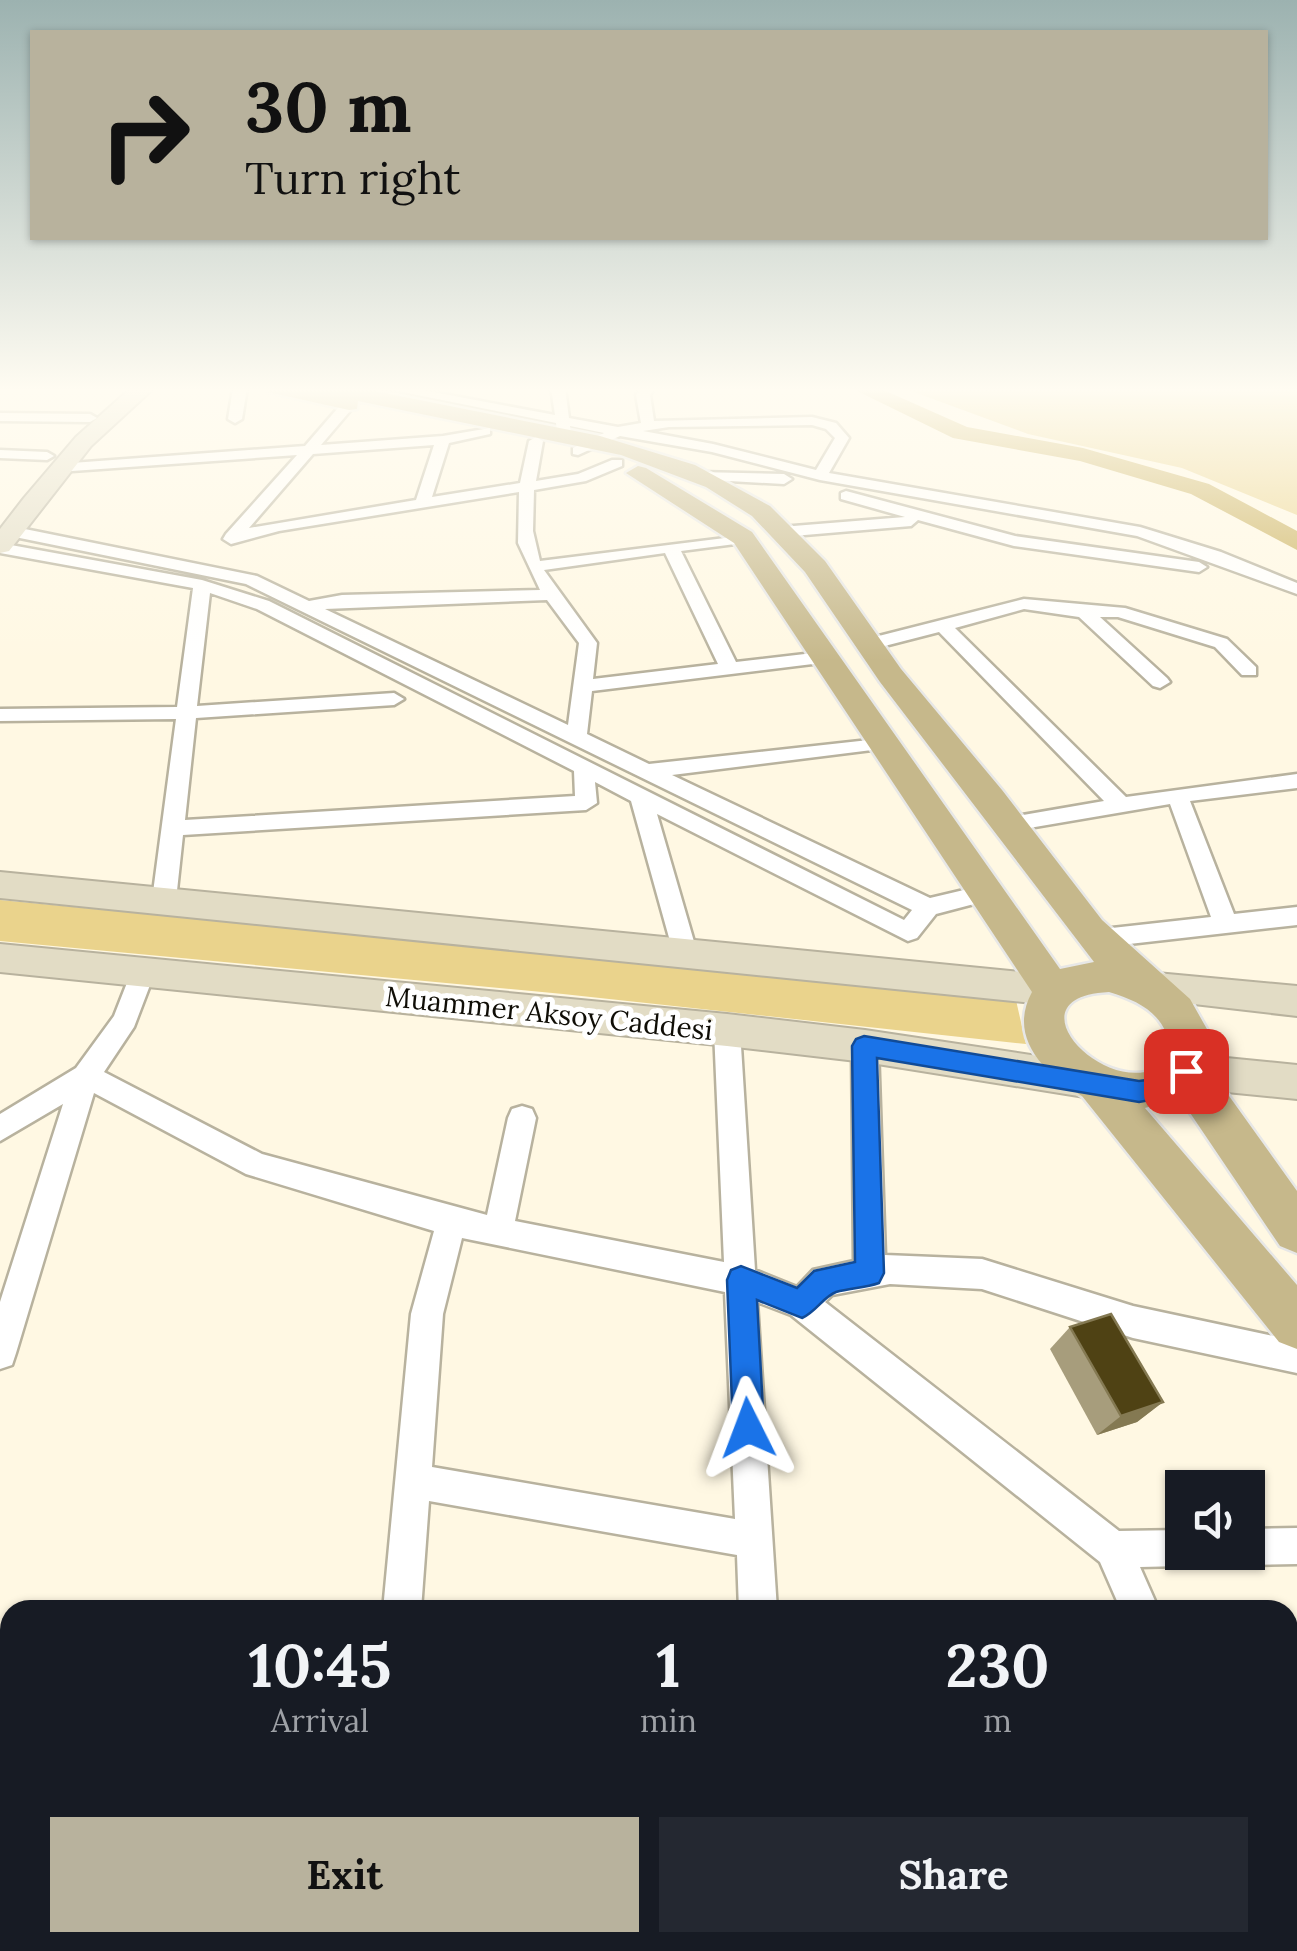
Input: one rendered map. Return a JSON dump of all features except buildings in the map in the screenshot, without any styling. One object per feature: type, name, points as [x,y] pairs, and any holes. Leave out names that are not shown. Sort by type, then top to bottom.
[{"type":"main road","points":[[2,534],[40,479]]},
{"type":"main road","points":[[652,479],[743,538],[1052,990]]},
{"type":"main road","points":[[705,479],[743,498],[801,549],[1094,938],[1174,1009],[1191,1036],[1192,1055],[1186,1071]]},
{"type":"main road","points":[[0,885],[1052,990],[1083,975],[1125,978],[1146,987],[1297,1001]]},
{"type":"main road","name":"Muammer Aksoy Caddesi","points":[[0,958],[726,1030],[864,1046],[1097,1082]]},
{"type":"main road","points":[[1052,990],[1044,1004],[1042,1020],[1047,1038],[1076,1070],[1097,1082],[1139,1091],[1158,1088],[1186,1071],[1297,1082]]},
{"type":"main road","points":[[1186,1071],[1297,1230]]},
{"type":"main road","points":[[1097,1082],[1297,1324]]},
{"type":"street","points":[[164,900],[204,577],[282,479]]},
{"type":"street","points":[[422,504],[430,479]]},
{"type":"street","points":[[529,479],[526,544],[551,594],[588,643],[576,739]]},
{"type":"street","points":[[232,538],[572,479]]},
{"type":"street","points":[[785,479],[1014,540],[1178,561],[1297,592]]},
{"type":"street","points":[[837,479],[1140,532],[1215,556],[1297,592]]},
{"type":"street","points":[[781,532],[934,520]]},
{"type":"street","points":[[2,534],[204,577],[252,580],[928,907]]},
{"type":"street","points":[[537,566],[743,538]]},
{"type":"street","points":[[671,548],[730,668]]},
{"type":"street","points":[[204,577],[908,932],[928,907],[984,893]]},
{"type":"street","points":[[312,606],[342,600],[551,594]]},
{"type":"street","points":[[870,644],[1024,604],[1119,612],[1221,644],[1250,671]]},
{"type":"street","points":[[1084,612],[1160,682]]},
{"type":"street","points":[[1106,634],[1153,625]]},
{"type":"street","points":[[943,626],[1120,805]]},
{"type":"street","points":[[583,686],[822,658]]},
{"type":"street","points":[[0,714],[186,713],[394,699]]},
{"type":"street","points":[[646,771],[880,742]]},
{"type":"street","points":[[173,828],[586,803],[584,769]]},
{"type":"street","points":[[1011,824],[1297,781]]},
{"type":"street","points":[[1178,796],[1226,924]]},
{"type":"street","points":[[641,797],[684,952]]},
{"type":"street","points":[[1094,938],[1297,916]]},
{"type":"street","points":[[0,1353],[86,1076],[125,1020],[143,972]]},
{"type":"street","points":[[726,1030],[757,1600]]},
{"type":"street","points":[[864,1046],[870,1273]]},
{"type":"street","points":[[0,1129],[86,1076]]},
{"type":"street","points":[[86,1076],[256,1165],[451,1222],[741,1280],[802,1304],[1112,1549],[1135,1600]]},
{"type":"street","points":[[498,1232],[522,1118]]},
{"type":"street","points":[[403,1600],[427,1314],[451,1222]]},
{"type":"street","points":[[802,1304],[824,1281],[890,1269],[982,1274],[1133,1322],[1297,1357]]},
{"type":"street","points":[[414,1480],[754,1540]]},
{"type":"street","points":[[1265,1546],[1297,1546]]},
{"type":"street","points":[[1112,1549],[1165,1548]]},
{"type":"shaded area","points":[[1209,479],[1297,479],[1297,515]]},
{"type":"shaded area","points":[[0,900],[1015,996],[1026,1044],[563,994],[0,941]]},
{"type":"waterway","points":[[1166,479],[1200,489],[1297,542]]},
{"type":"route","points":[[748,1428],[741,1280],[802,1304],[824,1281],[870,1273],[864,1046],[1139,1091],[1174,1082],[1186,1071]]}]
